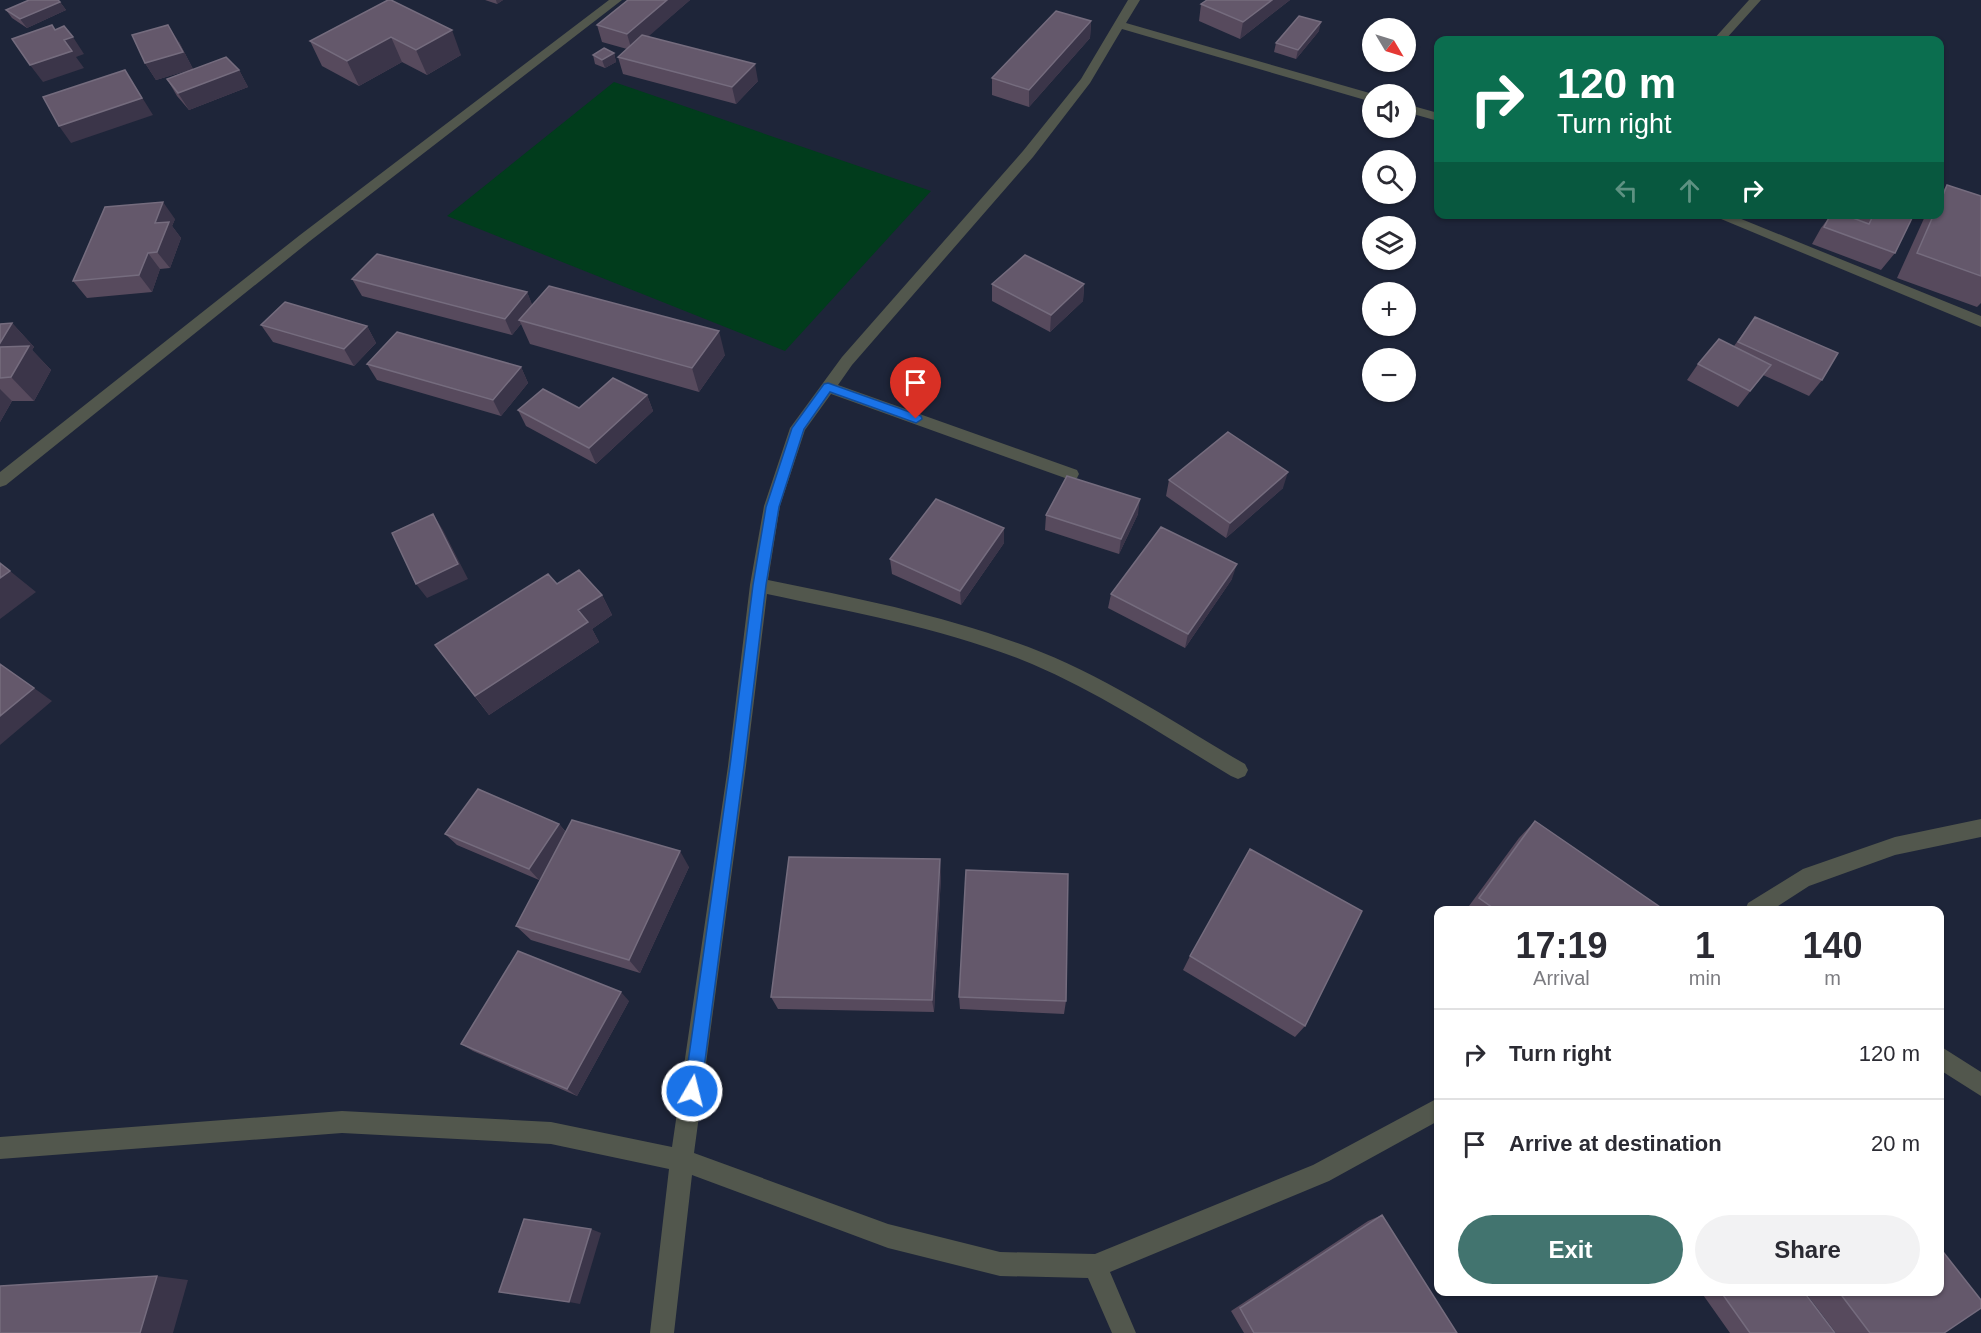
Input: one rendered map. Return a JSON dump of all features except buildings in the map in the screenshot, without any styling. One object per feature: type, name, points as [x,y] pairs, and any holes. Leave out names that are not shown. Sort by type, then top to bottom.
[{"type":"street","points":[[0,482],[305,237],[616,0]]},
{"type":"street","points":[[662,1333],[682,1160],[737,766],[759,585],[772,507],[798,428],[847,361],[1028,154],[1086,80],[1134,0]]},
{"type":"street","points":[[1723,36],[1755,0]]},
{"type":"street","points":[[1121,25],[1362,95]]},
{"type":"street","points":[[1416,111],[1434,116]]},
{"type":"street","points":[[1727,219],[1981,322]]},
{"type":"street","points":[[828,387],[1071,474]]},
{"type":"street","points":[[759,585],[908,618],[972,635],[1037,658],[1110,694],[1238,770]]},
{"type":"street","points":[[1761,906],[1803,879],[1895,846],[1981,828]]},
{"type":"street","points":[[1944,1060],[1981,1085]]},
{"type":"street","points":[[0,1148],[342,1122],[551,1133],[682,1160],[888,1236],[1000,1264],[1095,1266],[1321,1173],[1434,1111]]},
{"type":"street","points":[[1095,1266],[1124,1333]]},
{"type":"green space","points":[[614,82],[931,191],[785,351],[447,216]]},
{"type":"route","points":[[692,1091],[737,766],[759,585],[772,507],[798,428],[828,387],[916,419]]}]
